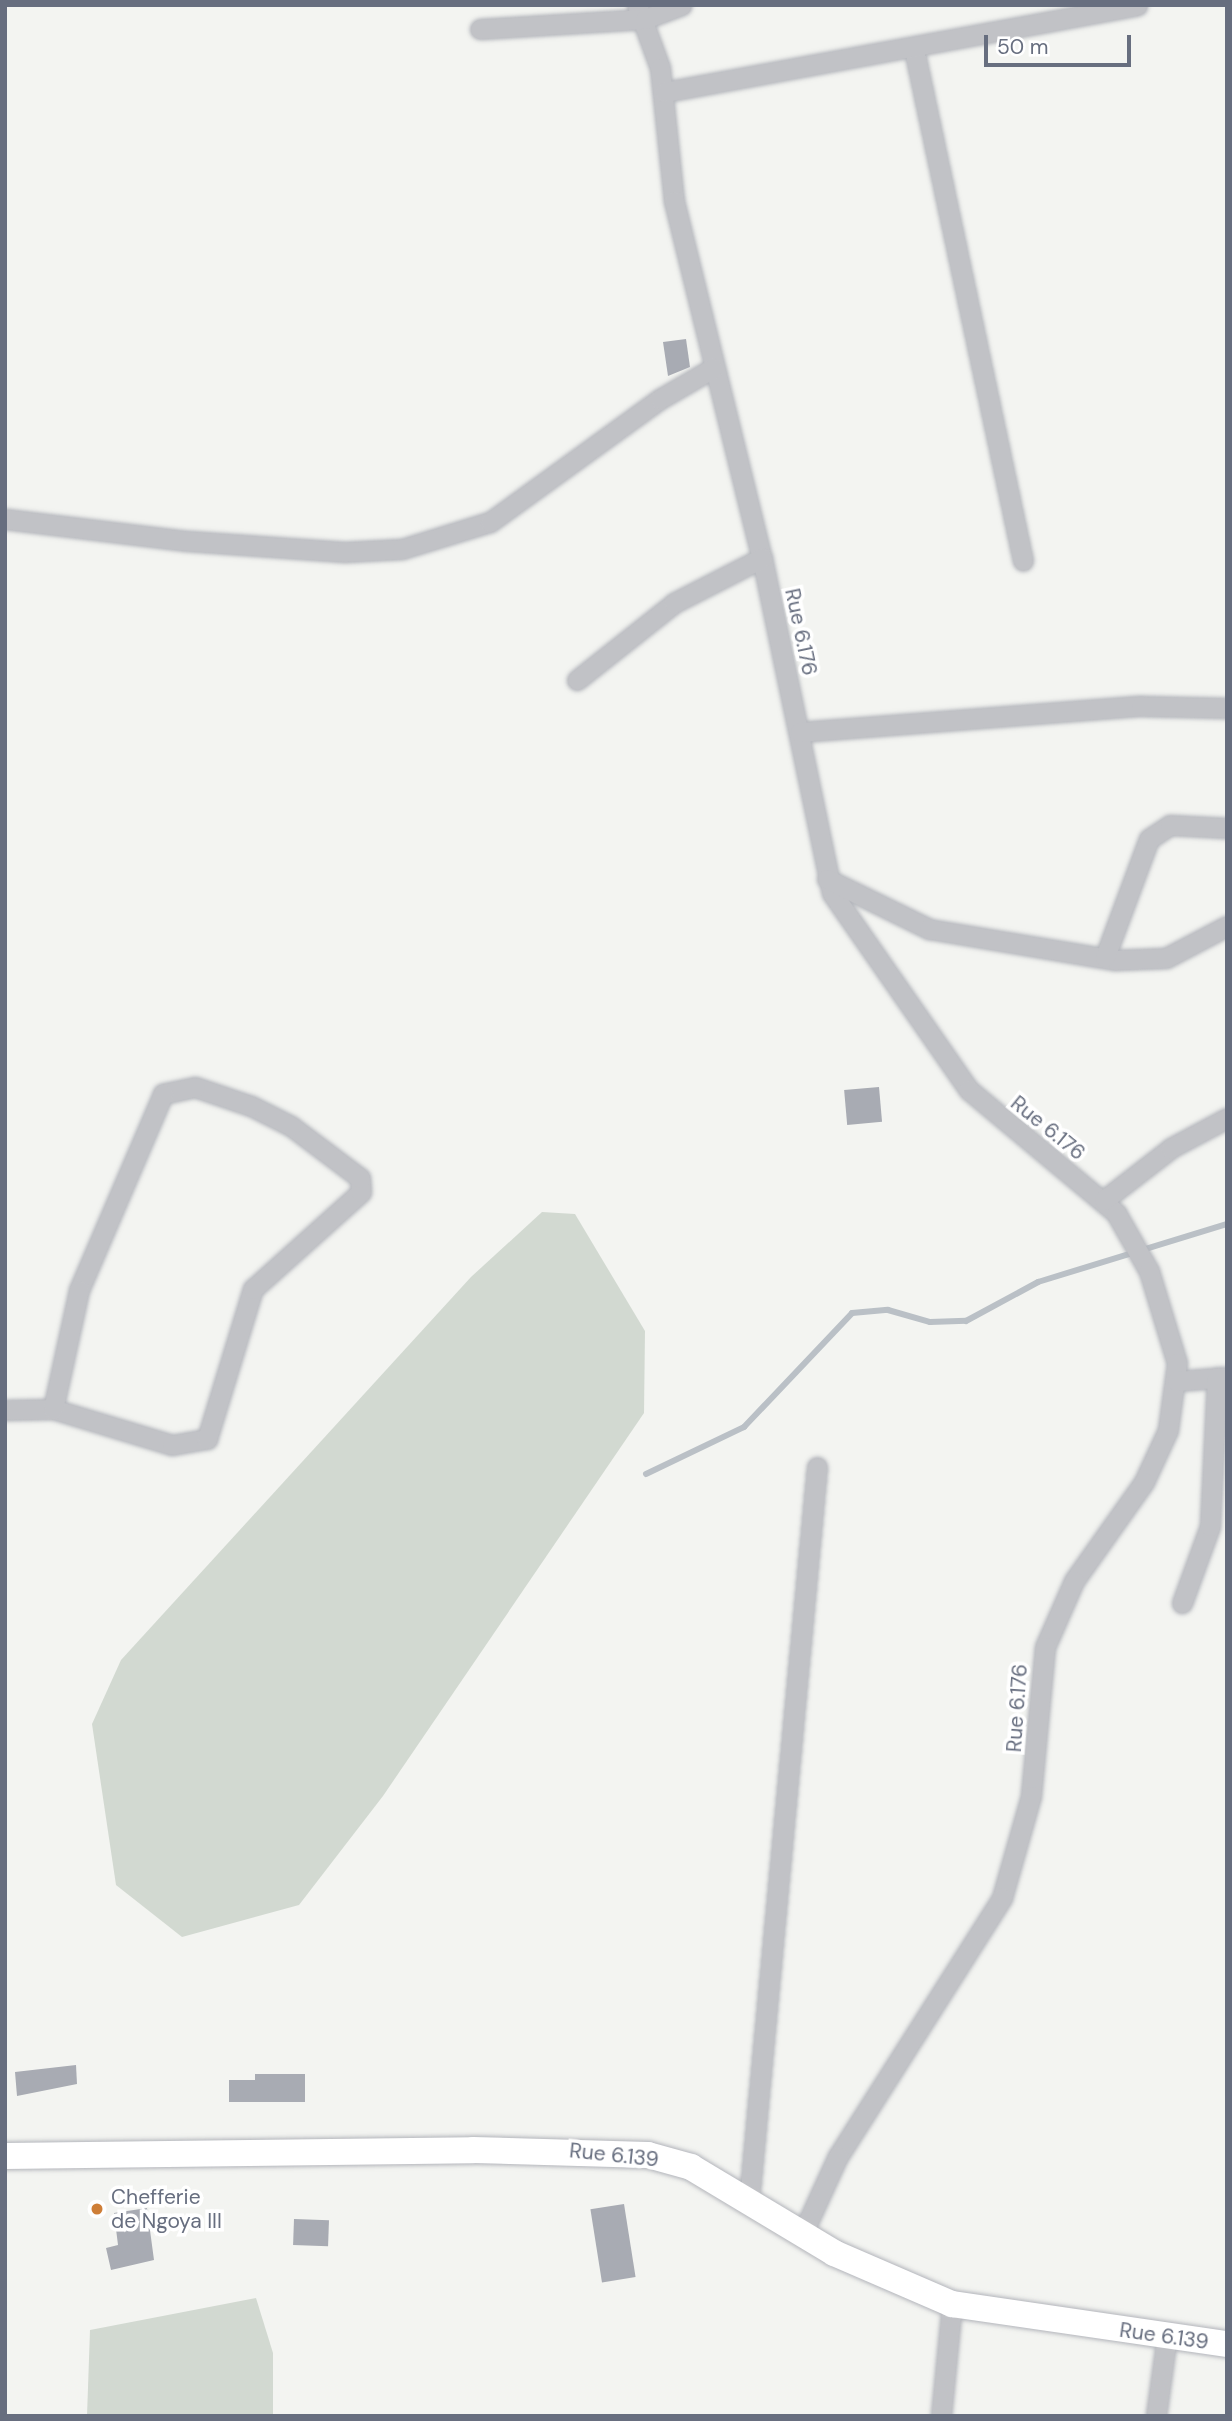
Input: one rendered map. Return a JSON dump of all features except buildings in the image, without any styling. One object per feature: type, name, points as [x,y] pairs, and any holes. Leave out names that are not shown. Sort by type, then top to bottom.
[{"type":"street","points":[[480,29],[641,12],[681,5]]},
{"type":"street","points":[[665,92],[914,49],[1137,5]]},
{"type":"street","name":"Rue 6.176","points":[[641,12],[665,92],[668,175],[713,368],[762,558],[800,732],[827,879],[930,1040],[969,1090],[1104,1200],[1149,1271],[1166,1319],[1177,1381],[1168,1430],[1144,1482],[1074,1581],[1045,1647],[1031,1796],[1002,1898],[838,2156],[802,2235]]},
{"type":"street","points":[[914,49],[1023,561]]},
{"type":"street","points":[[5,519],[188,541],[345,552],[402,549],[490,522],[660,399],[713,368]]},
{"type":"street","points":[[577,680],[674,603],[762,558]]},
{"type":"street","points":[[800,732],[1142,706],[1227,708]]},
{"type":"street","points":[[1105,957],[1149,839],[1170,825],[1227,828]]},
{"type":"street","points":[[827,879],[929,929],[1105,957],[1166,958],[1227,926]]},
{"type":"street","points":[[5,1410],[53,1409],[172,1445],[206,1439],[253,1289],[360,1192],[360,1178],[291,1126],[243,1103],[195,1087],[163,1094],[79,1290],[53,1409]]},
{"type":"street","points":[[1104,1200],[1171,1148],[1227,1118]]},
{"type":"street","points":[[1177,1381],[1222,1377],[1210,1526],[1182,1603]]},
{"type":"street","points":[[749,2201],[817,1467]]},
{"type":"street","name":"Rue 6.139","points":[[5,2156],[599,2150],[691,2167],[802,2235],[952,2304],[1227,2344]]},
{"type":"street","points":[[941,2416],[952,2304]]},
{"type":"street","points":[[1156,2416],[1167,2336]]},
{"type":"shaded area","points":[[542,1212],[575,1214],[645,1331],[644,1413],[383,1796],[299,1905],[182,1937],[116,1885],[92,1724],[121,1660],[471,1277]]},
{"type":"shaded area","points":[[256,2298],[273,2353],[273,2416],[87,2416],[90,2330]]},
{"type":"waterway","points":[[646,1474],[744,1427],[852,1313],[888,1310],[930,1322],[966,1321],[1038,1282],[1227,1224]]},
{"type":"place","name":"Chefferie de Ngoya III","points":[[97,2209]]}]
